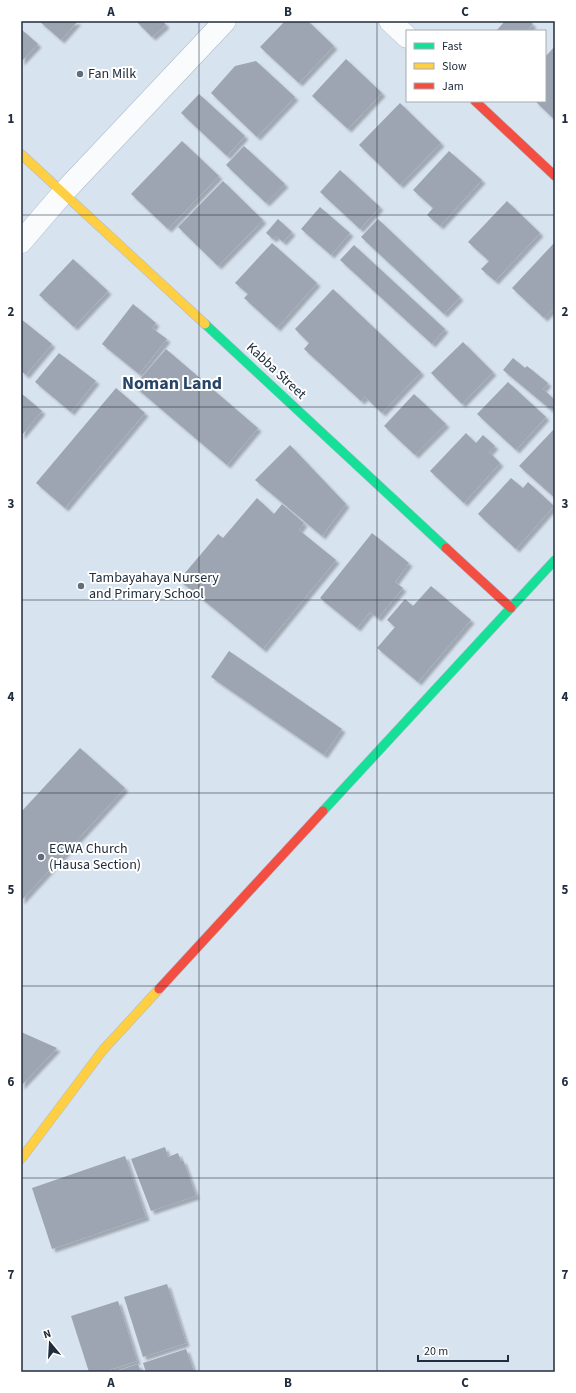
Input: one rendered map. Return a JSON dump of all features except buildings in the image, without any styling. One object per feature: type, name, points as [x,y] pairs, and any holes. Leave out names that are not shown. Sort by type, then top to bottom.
[{"type":"main road","points":[[476,102],[555,176]]},
{"type":"main road","name":"Kabba Street","points":[[21,154],[511,608]]},
{"type":"main road","points":[[21,1159],[103,1050],[555,560]]},
{"type":"street","points":[[21,242],[63,193],[225,21]]},
{"type":"street","points":[[390,21],[406,36]]},
{"type":"traffic: fast","points":[[205,324],[446,548]]},
{"type":"traffic: fast","points":[[323,811],[555,560]]},
{"type":"traffic: slow","points":[[21,154],[205,324]]},
{"type":"traffic: slow","points":[[21,1159],[103,1050],[159,989]]},
{"type":"traffic: jam","points":[[476,102],[555,176]]},
{"type":"traffic: jam","points":[[446,548],[511,608]]},
{"type":"traffic: jam","points":[[159,989],[323,811]]},
{"type":"place","name":"Fan Milk","points":[[80,74]]},
{"type":"place","name":"Tambayahaya Nursery and Primary School","points":[[81,586]]},
{"type":"place","name":"ECWA Church (Hausa Section)","points":[[41,857]]},
{"type":"district","name":"Noman Land","points":[[172,383]]}]
